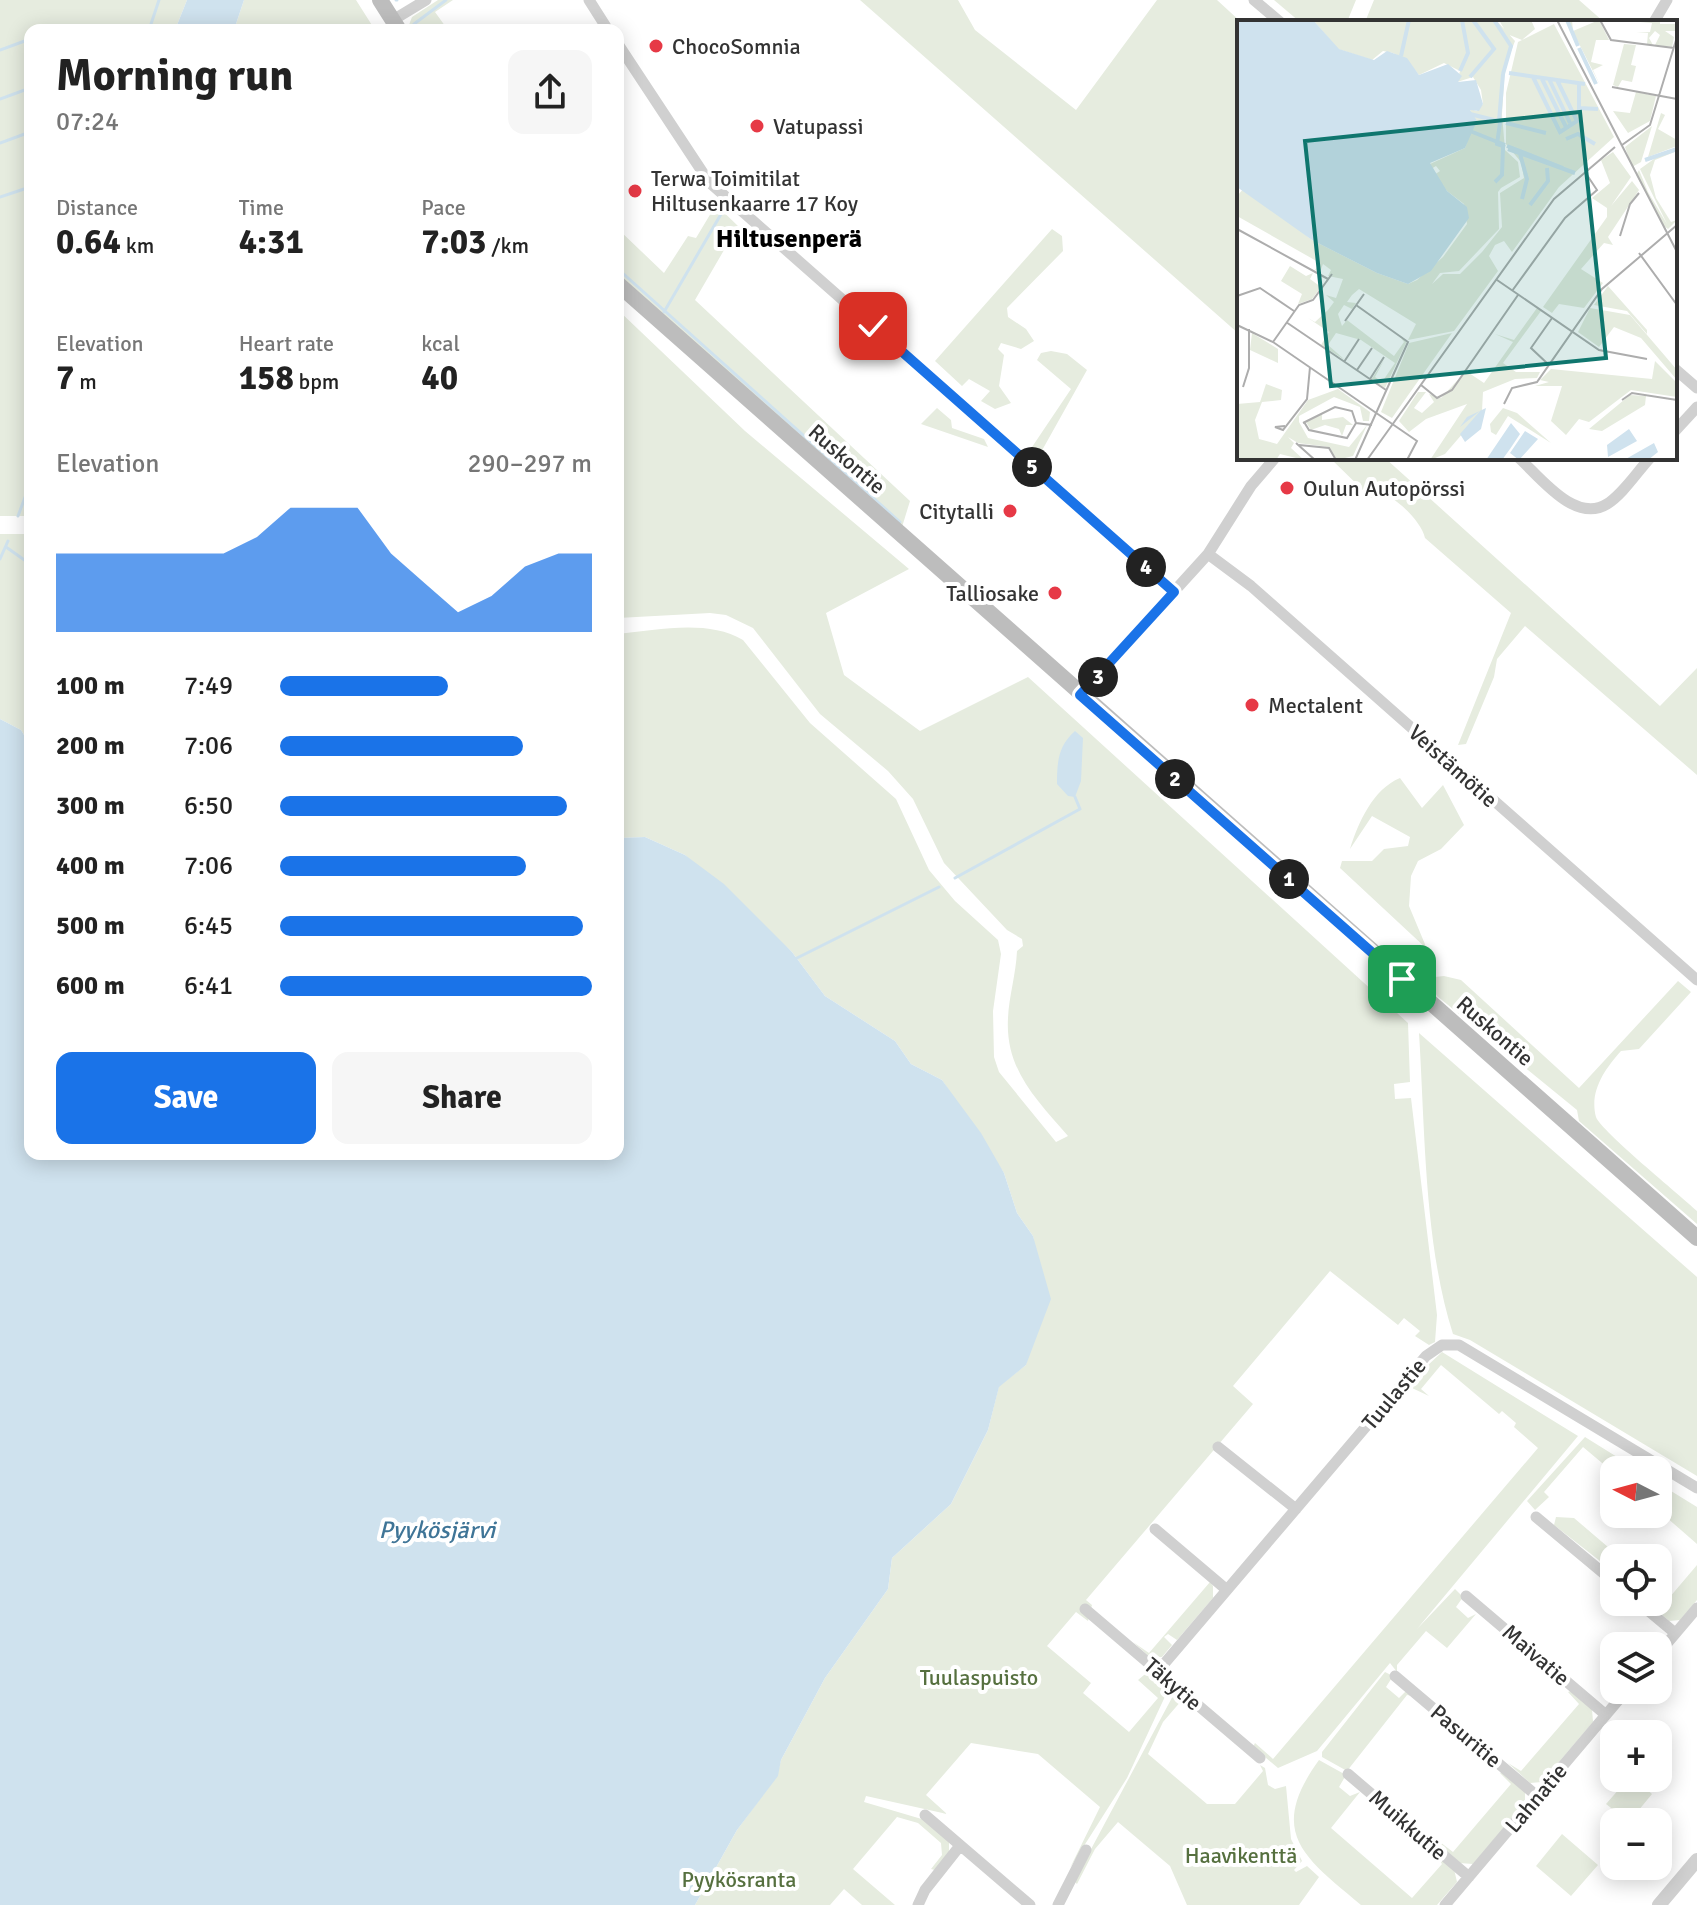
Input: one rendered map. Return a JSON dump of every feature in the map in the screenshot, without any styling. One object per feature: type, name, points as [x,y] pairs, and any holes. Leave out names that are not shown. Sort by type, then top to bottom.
[{"type":"main road","points":[[380,0],[395,24]]},
{"type":"main road","name":"Ruskontie","points":[[624,289],[1697,1238]]},
{"type":"street","points":[[397,24],[426,0]]},
{"type":"street","points":[[589,0],[604,24]]},
{"type":"street","points":[[1254,0],[1278,20]]},
{"type":"street","points":[[1655,20],[1667,0]]},
{"type":"street","points":[[624,53],[709,182],[1174,592]]},
{"type":"street","points":[[1677,371],[1697,388]]},
{"type":"street","points":[[1677,429],[1697,407]]},
{"type":"street","points":[[1080,695],[1208,554],[1251,486],[1273,460]]},
{"type":"street","points":[[1521,460],[1574,508],[1597,509],[1609,503],[1648,460]]},
{"type":"street","name":"Veistämötie","points":[[1208,554],[1251,586],[1697,980]]},
{"type":"street","name":"Tuulastie","points":[[1158,1671],[1426,1356],[1448,1343],[1459,1345],[1697,1488]]},
{"type":"street","points":[[1218,1447],[1296,1509]]},
{"type":"street","points":[[1536,1517],[1600,1570]]},
{"type":"street","points":[[1155,1529],[1227,1590]]},
{"type":"street","name":"Maivatie","points":[[1466,1596],[1606,1715]]},
{"type":"street","points":[[1672,1637],[1697,1608]]},
{"type":"street","name":"Täkytie","points":[[1085,1609],[1260,1758]]},
{"type":"street","points":[[1655,1616],[1675,1633]]},
{"type":"street","name":"Pasuritie","points":[[1395,1676],[1537,1796]]},
{"type":"street","name":"Lahnatie","points":[[1445,1905],[1615,1704]]},
{"type":"street","name":"Muikkutie","points":[[1348,1774],[1469,1877]]},
{"type":"street","points":[[925,1815],[1030,1905]]},
{"type":"street","points":[[918,1905],[925,1890],[959,1847]]},
{"type":"street","points":[[1058,1905],[1086,1850]]},
{"type":"street","points":[[1659,1905],[1697,1860]]},
{"type":"green space","points":[[0,0],[187,0],[177,24],[24,24],[24,516],[0,516]]},
{"type":"green space","points":[[244,0],[356,0],[371,24],[236,24]]},
{"type":"green space","points":[[438,0],[453,0],[435,12],[444,24],[409,24],[412,17]]},
{"type":"green space","points":[[860,0],[958,0],[975,30],[1076,110],[1157,0],[1217,0],[1239,20],[1237,332]]},
{"type":"green space","points":[[1274,0],[1356,0],[1348,20],[1298,20]]},
{"type":"green space","points":[[1374,0],[1579,0],[1602,20],[1366,20]]},
{"type":"green space","points":[[710,199],[738,226],[695,300],[910,501],[902,527],[624,280],[624,235],[664,273],[688,236],[696,238],[711,213],[706,205]]},
{"type":"green space","points":[[1052,229],[1062,236],[1063,251],[1007,308],[1008,317],[1026,329],[1034,341],[1021,349],[1001,343],[998,349],[1004,355],[999,386],[1011,403],[995,409],[981,401],[990,391],[969,379],[962,386],[935,361]]},
{"type":"green space","points":[[624,316],[745,431],[909,569],[826,613],[844,675],[920,731],[1028,677],[1408,1023],[1410,1082],[1394,1084],[1395,1099],[1411,1098],[1437,1315],[1435,1342],[1429,1345],[1415,1336],[1420,1331],[1404,1318],[1398,1325],[1330,1271],[1233,1386],[1253,1404],[1086,1600],[1092,1605],[1088,1621],[1076,1612],[1047,1646],[1091,1683],[1083,1693],[1129,1732],[1158,1698],[1138,1680],[1150,1670],[1169,1688],[1127,1778],[1070,1868],[1100,1807],[1038,1754],[971,1743],[926,1795],[947,1814],[866,1796],[864,1802],[925,1820],[949,1841],[949,1852],[935,1870],[931,1869],[942,1855],[941,1843],[918,1823],[897,1817],[853,1869],[895,1905],[862,1905],[844,1889],[830,1905],[695,1905],[737,1830],[777,1776],[781,1760],[825,1678],[888,1589],[892,1558],[951,1504],[988,1430],[999,1386],[1026,1365],[1037,1259],[1033,1236],[1017,1213],[1004,1173],[942,1080],[911,1064],[895,1041],[825,996],[792,952],[685,855],[645,837],[624,838],[624,633],[698,628],[743,640],[810,723],[896,799],[929,870],[955,901],[998,940],[1001,954],[993,1011],[994,1057],[999,1072],[1056,1142],[1068,1136],[1025,1083],[1017,1069],[1008,1037],[1017,951],[1023,946],[1022,939],[1007,930],[944,863],[913,799],[888,771],[820,714],[753,628],[726,615],[710,613],[624,618]]},
{"type":"green space","points":[[1041,353],[1067,354],[1087,370],[1040,454],[1032,447],[1071,389],[1037,360]]},
{"type":"green space","points":[[937,408],[951,420],[952,428],[984,439],[988,447],[921,424]]},
{"type":"green space","points":[[1332,460],[1387,460],[1660,706],[1697,668],[1697,775],[1525,626],[1497,659],[1494,677],[1466,744],[1458,745],[1511,613],[1425,538],[1413,516],[1399,503],[1377,490],[1371,498]]},
{"type":"green space","points":[[0,534],[24,534],[24,735],[21,730],[0,719]]},
{"type":"green space","points":[[1400,778],[1422,808],[1443,785],[1464,825],[1441,849],[1418,861],[1411,876],[1409,906],[1427,949],[1340,868],[1342,861],[1372,861],[1384,849],[1408,846],[1410,837],[1372,816],[1350,849],[1357,828],[1374,798]]},
{"type":"green space","points":[[1435,977],[1461,980],[1579,1088],[1678,981],[1691,992],[1639,1049],[1621,1051],[1615,1058],[1600,1081],[1594,1107],[1601,1124],[1697,1211],[1697,1224],[1579,1121],[1577,1110],[1437,996],[1432,987]]},
{"type":"green space","points":[[1419,1033],[1697,1277],[1697,1476],[1672,1461],[1672,1456],[1664,1456],[1470,1340],[1453,1334],[1436,1262]]},
{"type":"green space","points":[[1442,1352],[1578,1436],[1417,1629],[1455,1589],[1463,1597],[1456,1607],[1468,1618],[1476,1614],[1447,1648],[1426,1631],[1397,1665],[1397,1672],[1390,1663],[1317,1751],[1278,1768],[1253,1747],[1255,1743],[1273,1759],[1538,1448],[1514,1427],[1516,1423],[1502,1411],[1499,1414],[1441,1365],[1421,1389],[1429,1396],[1412,1388],[1411,1381]]},
{"type":"green space","points":[[1585,1437],[1616,1456],[1600,1456],[1600,1461],[1583,1447],[1544,1492],[1549,1497],[1535,1510],[1527,1501]]},
{"type":"green space","points":[[1672,1492],[1697,1507],[1697,1544],[1672,1522]]},
{"type":"green space","points":[[1556,1517],[1574,1518],[1604,1544],[1600,1544],[1600,1561],[1554,1525]]},
{"type":"green space","points":[[1697,1565],[1697,1600],[1680,1620],[1669,1621],[1663,1616],[1672,1616],[1672,1594]]},
{"type":"green space","points":[[1210,1582],[1213,1598],[1177,1640],[1168,1634],[1164,1637],[1172,1645],[1162,1657],[1151,1658],[1133,1642],[1149,1653]]},
{"type":"green space","points":[[1385,1672],[1393,1676],[1386,1687],[1399,1698],[1406,1691],[1412,1696],[1407,1695],[1347,1771],[1322,1757],[1322,1752]]},
{"type":"green space","points":[[1571,1691],[1592,1709],[1593,1722],[1542,1782],[1530,1783],[1508,1763],[1521,1771],[1579,1704],[1568,1692]]},
{"type":"green space","name":"Haavikenttä","points":[[1175,1692],[1182,1700],[1163,1722],[1148,1754],[1207,1804],[1235,1804],[1263,1771],[1260,1765],[1265,1768],[1268,1785],[1275,1789],[1286,1786],[1291,1839],[1302,1861],[1294,1870],[1296,1872],[1307,1866],[1319,1877],[1299,1905],[1187,1905],[1170,1866],[1118,1822],[1095,1849],[1077,1884],[1074,1881]]},
{"type":"green space","points":[[1319,1760],[1346,1775],[1339,1787],[1350,1796],[1360,1792],[1331,1828],[1412,1898],[1442,1864],[1432,1852],[1454,1869],[1457,1882],[1437,1905],[1361,1905],[1309,1858],[1294,1826],[1295,1807],[1303,1785]]},
{"type":"green space","points":[[1503,1772],[1525,1792],[1525,1803],[1473,1864],[1459,1863],[1439,1844],[1453,1852],[1511,1784],[1500,1773]]},
{"type":"green space","points":[[1616,1792],[1652,1794],[1640,1808],[1611,1808],[1606,1804]]},
{"type":"green space","points":[[1562,1834],[1598,1865],[1571,1896],[1536,1866]]},
{"type":"water","points":[[187,0],[244,0],[236,24],[177,24]]},
{"type":"water","name":"Pyykösjärvi","points":[[0,719],[21,730],[24,735],[24,1160],[624,1160],[624,838],[645,837],[685,855],[724,884],[792,952],[825,996],[895,1041],[911,1064],[942,1080],[981,1133],[1004,1173],[1017,1213],[1033,1236],[1051,1299],[1026,1365],[999,1387],[988,1430],[951,1504],[892,1558],[888,1589],[825,1678],[781,1760],[778,1776],[737,1830],[695,1905],[0,1905]]},
{"type":"water","points":[[1075,731],[1083,738],[1081,781],[1075,797],[1068,796],[1057,784],[1057,769],[1065,743]]},
{"type":"waterway","points":[[151,24],[159,0]]},
{"type":"waterway","points":[[414,24],[446,0]]},
{"type":"waterway","points":[[0,50],[24,41]]},
{"type":"waterway","points":[[0,99],[24,90]]},
{"type":"waterway","points":[[0,143],[24,134]]},
{"type":"waterway","points":[[0,197],[24,189]]},
{"type":"waterway","points":[[664,312],[724,209]]},
{"type":"waterway","points":[[624,274],[900,522]]},
{"type":"waterway","points":[[18,516],[24,500]]},
{"type":"waterway","points":[[0,559],[8,541]]},
{"type":"waterway","points":[[6,547],[24,560]]},
{"type":"waterway","points":[[955,878],[1080,809],[1075,797]]},
{"type":"waterway","points":[[797,958],[939,887]]},
{"type":"place","name":"ChocoSomnia","points":[[656,46]]},
{"type":"place","name":"Vatupassi","points":[[757,126]]},
{"type":"place","name":"Terwa Toimitilat Hiltusenkaarre 17 Koy","points":[[635,191]]},
{"type":"place","name":"Oulun Autopörssi","points":[[1287,488]]},
{"type":"place","name":"Citytalli","points":[[1010,511]]},
{"type":"place","name":"Talliosake","points":[[1055,593]]},
{"type":"place","name":"Mectalent","points":[[1252,705]]},
{"type":"district","name":"Hiltusenperä","points":[[789,239]]},
{"type":"route","points":[[873,326],[1174,592],[1080,695],[1402,979]]},
{"type":"park label","name":"Tuulaspuisto","points":[[979,1677]]},
{"type":"park label","name":"Pyykösranta","points":[[739,1879]]}]
